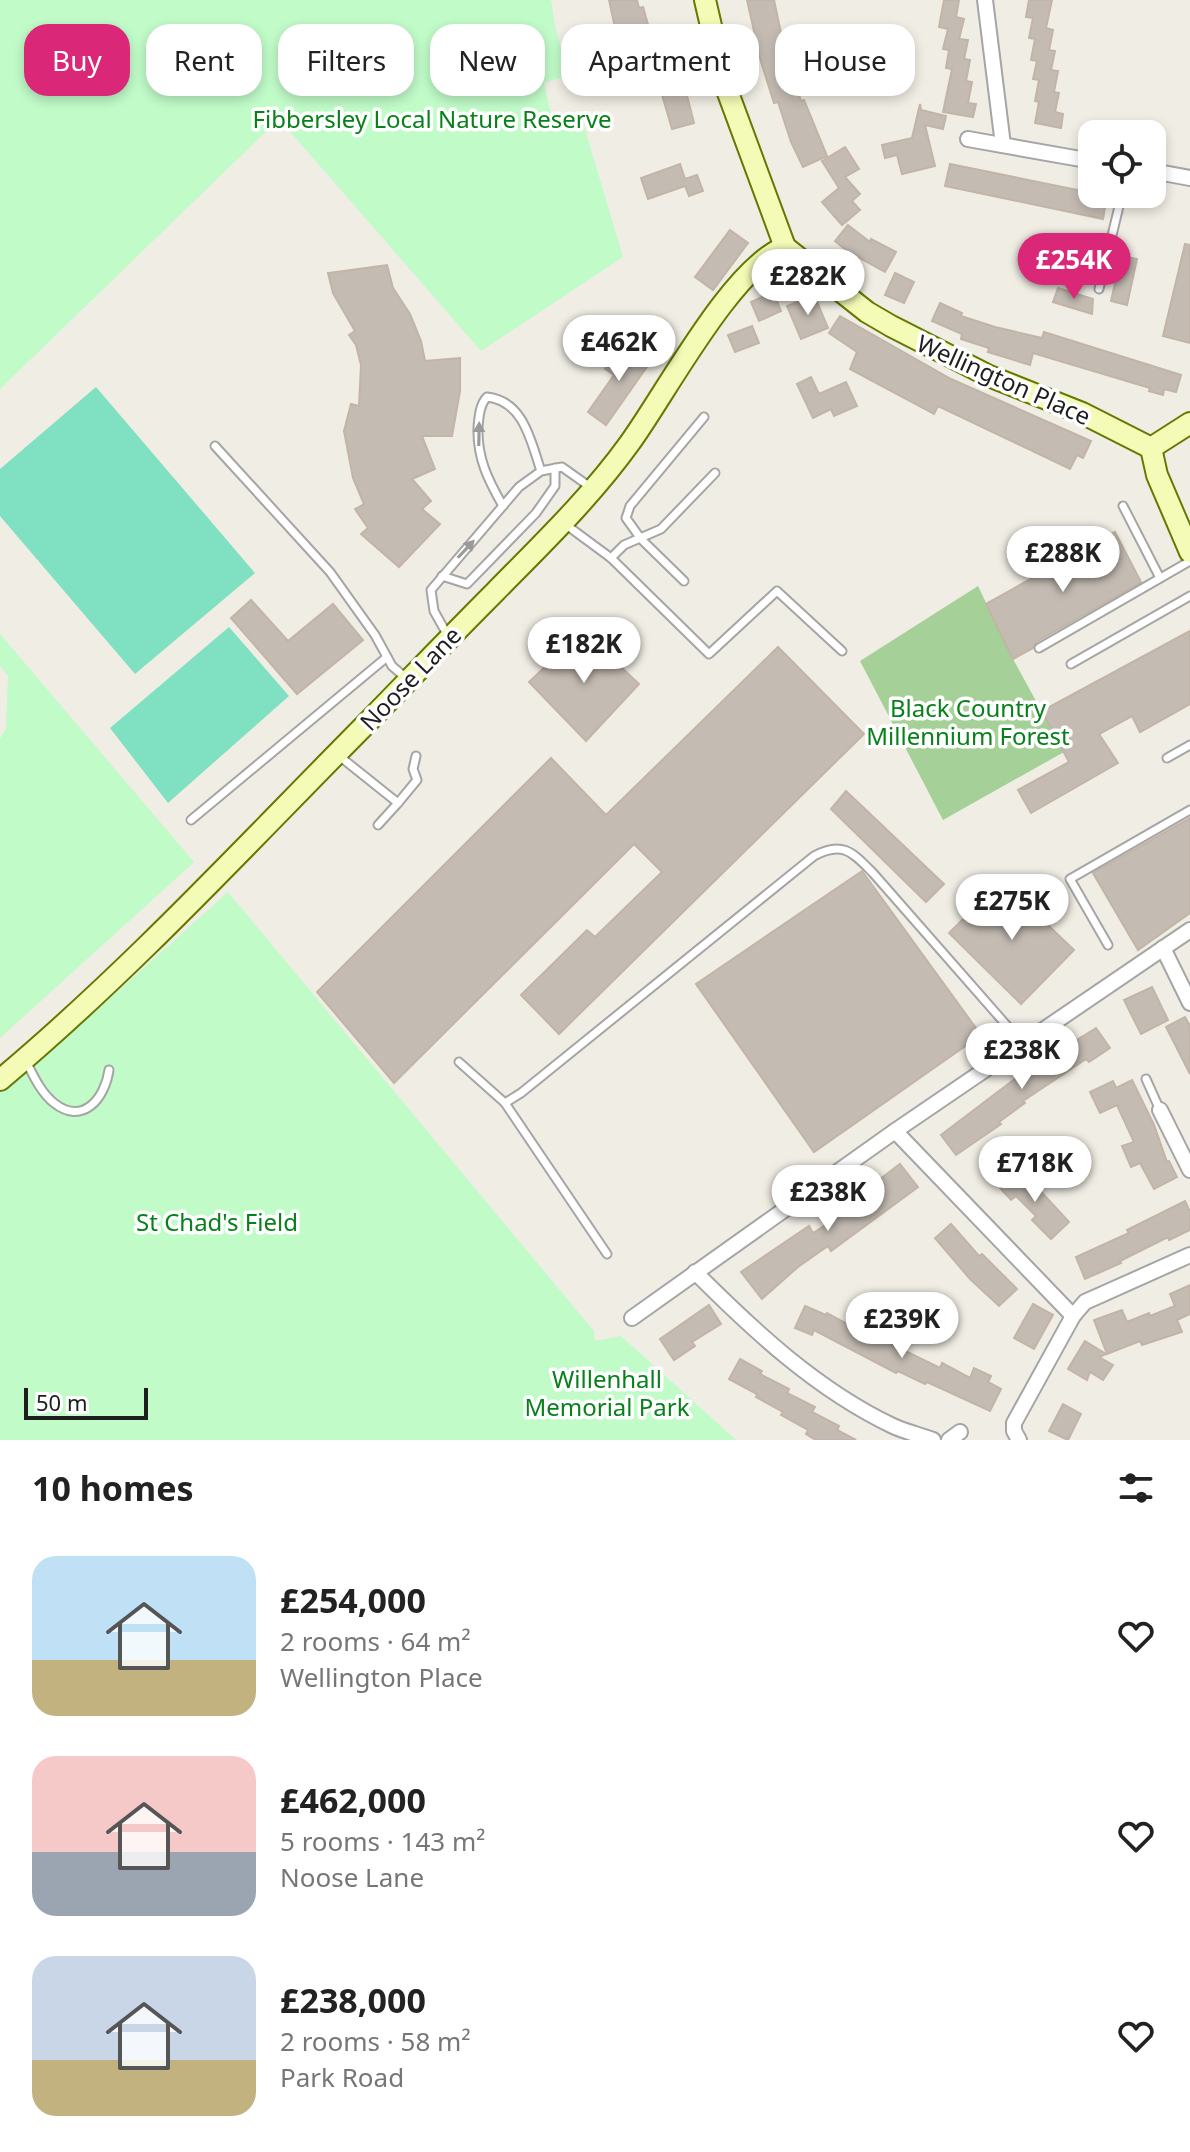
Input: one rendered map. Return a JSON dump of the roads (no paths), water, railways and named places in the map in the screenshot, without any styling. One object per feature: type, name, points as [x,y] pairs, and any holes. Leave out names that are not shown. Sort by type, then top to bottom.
[{"type":"street","points":[[705,0],[724,82],[785,247]]},
{"type":"street","points":[[985,0],[1003,145]]},
{"type":"street","points":[[968,139],[1078,158]]},
{"type":"street","points":[[1166,174],[1190,178]]},
{"type":"street","name":"Wellington Place","points":[[785,247],[867,312],[903,333],[989,376],[1082,413],[1151,448]]},
{"type":"street","name":"Noose Lane","points":[[0,1080],[176,917],[564,522],[594,490],[630,443],[738,285],[765,258],[785,247]]},
{"type":"street","points":[[1190,423],[1151,448],[1157,475],[1190,552]]},
{"type":"street","points":[[632,1318],[895,1131],[1190,930]]},
{"type":"street","points":[[1163,948],[1190,1003]]},
{"type":"street","points":[[1160,1110],[1186,1151],[1190,1170]]},
{"type":"street","points":[[895,1131],[1073,1316]]},
{"type":"street","points":[[1019,1440],[1014,1423],[1073,1316],[1085,1302],[1190,1255]]},
{"type":"street","points":[[695,1272],[772,1346],[809,1374],[893,1426],[933,1440]]},
{"type":"lane","points":[[1099,289],[1119,208]]},
{"type":"lane","points":[[503,506],[482,468],[478,444],[483,400],[487,397],[507,404],[523,419],[541,471]]},
{"type":"lane","points":[[684,581],[641,539],[626,518],[630,506],[704,417]]},
{"type":"lane","points":[[215,446],[330,572],[375,635],[392,666],[409,681]]},
{"type":"lane","points":[[449,638],[434,611],[431,590],[519,487],[541,471],[562,467],[594,490]]},
{"type":"lane","points":[[442,576],[467,584],[536,513],[555,486],[555,468]]},
{"type":"lane","points":[[611,558],[624,545],[661,529],[715,473]]},
{"type":"lane","points":[[1123,506],[1160,578]]},
{"type":"lane","points":[[564,522],[611,558],[709,654],[777,591],[842,651]]},
{"type":"lane","points":[[1039,648],[1190,561]]},
{"type":"lane","points":[[1071,664],[1190,596]]},
{"type":"lane","points":[[191,820],[387,657]]},
{"type":"lane","points":[[1167,758],[1190,745]]},
{"type":"lane","points":[[336,753],[398,803]]},
{"type":"lane","points":[[378,825],[417,780],[413,769],[416,756]]},
{"type":"lane","points":[[1108,945],[1070,879],[1190,810]]},
{"type":"lane","points":[[505,1103],[826,849],[841,848],[853,853],[1023,1044]]},
{"type":"lane","points":[[25,1059],[45,1094],[54,1104],[70,1111],[86,1109],[98,1101],[107,1088],[109,1070]]},
{"type":"lane","points":[[459,1062],[505,1103],[607,1254]]},
{"type":"lane","points":[[1146,1079],[1160,1110]]},
{"type":"park label","name":"Fibbersley Local Nature Reserve","points":[[432,118]]},
{"type":"park label","name":"Black Country Millennium Forest","points":[[968,721]]},
{"type":"park label","name":"St Chad's Field","points":[[217,1221]]},
{"type":"park label","name":"Willenhall Memorial Park","points":[[607,1392]]}]
